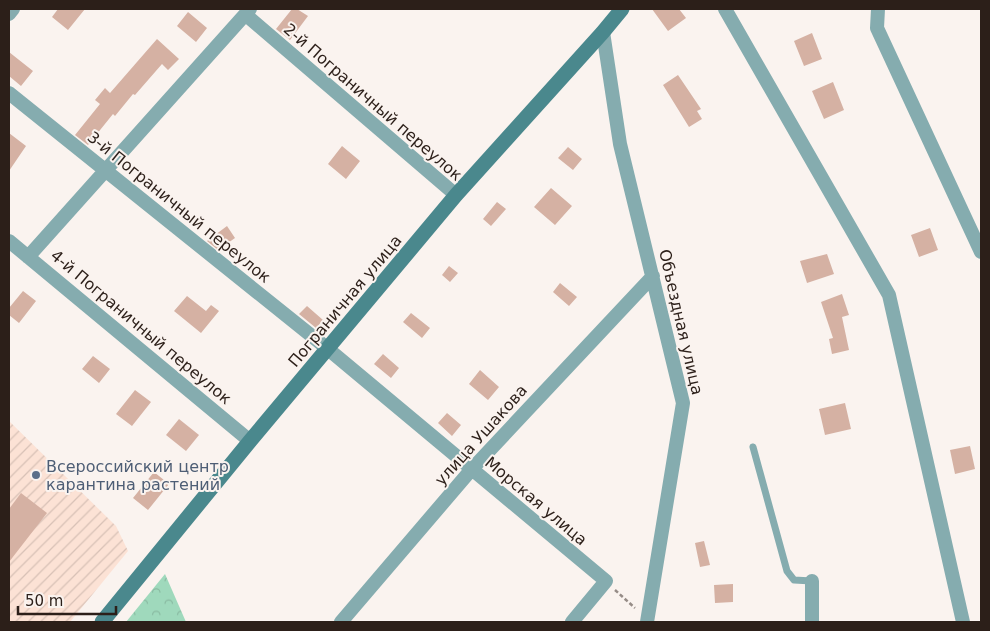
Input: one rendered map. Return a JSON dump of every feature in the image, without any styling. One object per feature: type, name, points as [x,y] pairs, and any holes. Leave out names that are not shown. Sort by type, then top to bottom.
[{"type":"street","points":[[9,14],[13,9]]},
{"type":"street","name":"Пограничная улица","points":[[102,622],[250,441],[456,195],[604,32],[622,9]]},
{"type":"street","points":[[725,9],[889,295],[963,622]]},
{"type":"street","points":[[878,9],[877,28],[981,252]]},
{"type":"street","points":[[28,257],[248,12]]},
{"type":"street","name":"2-й Пограничный переулок","points":[[248,12],[456,195]]},
{"type":"street","name":"Объездная улица","points":[[604,32],[620,144],[683,403],[650,621]]},
{"type":"street","name":"3-й Пограничный переулок","points":[[9,93],[328,349]]},
{"type":"street","name":"4-й Пограничный переулок","points":[[9,241],[250,441]]},
{"type":"street","name":"улица Ушакова","points":[[342,622],[471,470],[653,276]]},
{"type":"street","name":"Морская улица","points":[[328,349],[606,582]]},
{"type":"street","points":[[812,580],[812,622]]},
{"type":"street","points":[[572,622],[606,582]]},
{"type":"lane","points":[[754,447],[786,571],[794,580],[812,580]]},
{"type":"path","points":[[606,582],[650,621]]},
{"type":"shaded area","name":"Всероссийский центр карантина растений","points":[[9,421],[116,526],[128,551],[70,622],[9,622]]},
{"type":"green space","points":[[165,574],[186,622],[126,622]]},
{"type":"building","points":[[58,9],[85,9],[68,30],[52,17]]},
{"type":"building","points":[[292,9],[297,9],[308,16],[290,40],[276,29]]},
{"type":"building","points":[[652,9],[679,9],[686,18],[668,31]]},
{"type":"building","points":[[188,12],[207,28],[196,42],[177,26]]},
{"type":"building","points":[[812,33],[822,59],[804,66],[794,41]]},
{"type":"building","points":[[157,39],[179,59],[168,70],[162,64],[115,116],[113,114],[88,145],[75,135],[100,104],[95,100],[105,88],[110,93]]},
{"type":"building","points":[[9,52],[33,71],[21,86],[9,76]]},
{"type":"building","points":[[678,75],[701,109],[697,111],[702,119],[689,127],[663,85]]},
{"type":"building","points":[[833,82],[844,110],[824,119],[812,91]]},
{"type":"building","points":[[9,133],[26,146],[9,171]]},
{"type":"building","points":[[342,146],[360,161],[346,179],[328,164]]},
{"type":"building","points":[[568,147],[582,159],[573,170],[558,158]]},
{"type":"building","points":[[551,188],[572,206],[555,225],[534,207]]},
{"type":"building","points":[[497,202],[506,209],[491,226],[483,219]]},
{"type":"building","points":[[227,226],[235,238],[218,250],[207,241]]},
{"type":"building","points":[[930,228],[938,250],[919,257],[911,235]]},
{"type":"building","points":[[827,254],[834,274],[807,283],[800,261]]},
{"type":"building","points":[[449,266],[458,273],[450,282],[442,275]]},
{"type":"building","points":[[560,283],[577,297],[569,306],[553,292]]},
{"type":"building","points":[[23,291],[36,301],[19,323],[9,315],[9,308]]},
{"type":"building","points":[[842,294],[849,315],[842,317],[849,350],[832,354],[829,339],[833,338],[821,302]]},
{"type":"building","points":[[187,296],[206,311],[211,305],[219,311],[201,333],[174,311]]},
{"type":"building","points":[[307,306],[323,320],[316,328],[299,314]]},
{"type":"building","points":[[411,313],[430,328],[422,338],[403,322]]},
{"type":"building","points":[[383,354],[399,368],[391,378],[374,364]]},
{"type":"building","points":[[93,356],[110,369],[99,383],[82,369]]},
{"type":"building","points":[[480,370],[499,387],[488,400],[469,384]]},
{"type":"building","points":[[135,390],[151,402],[132,426],[116,414]]},
{"type":"building","points":[[845,403],[851,429],[825,435],[819,409]]},
{"type":"building","points":[[447,413],[461,425],[452,436],[438,423]]},
{"type":"building","points":[[179,419],[199,435],[186,451],[166,435]]},
{"type":"building","points":[[970,446],[975,469],[955,474],[950,450]]},
{"type":"building","points":[[154,472],[169,484],[148,510],[133,498]]},
{"type":"building","points":[[21,493],[47,513],[9,562],[9,509]]},
{"type":"building","points":[[704,541],[710,565],[700,567],[695,543]]},
{"type":"building","points":[[733,584],[733,602],[715,603],[714,585]]},
{"type":"place","name":"Всероссийский центр карантина растений","points":[[36,475]]}]
